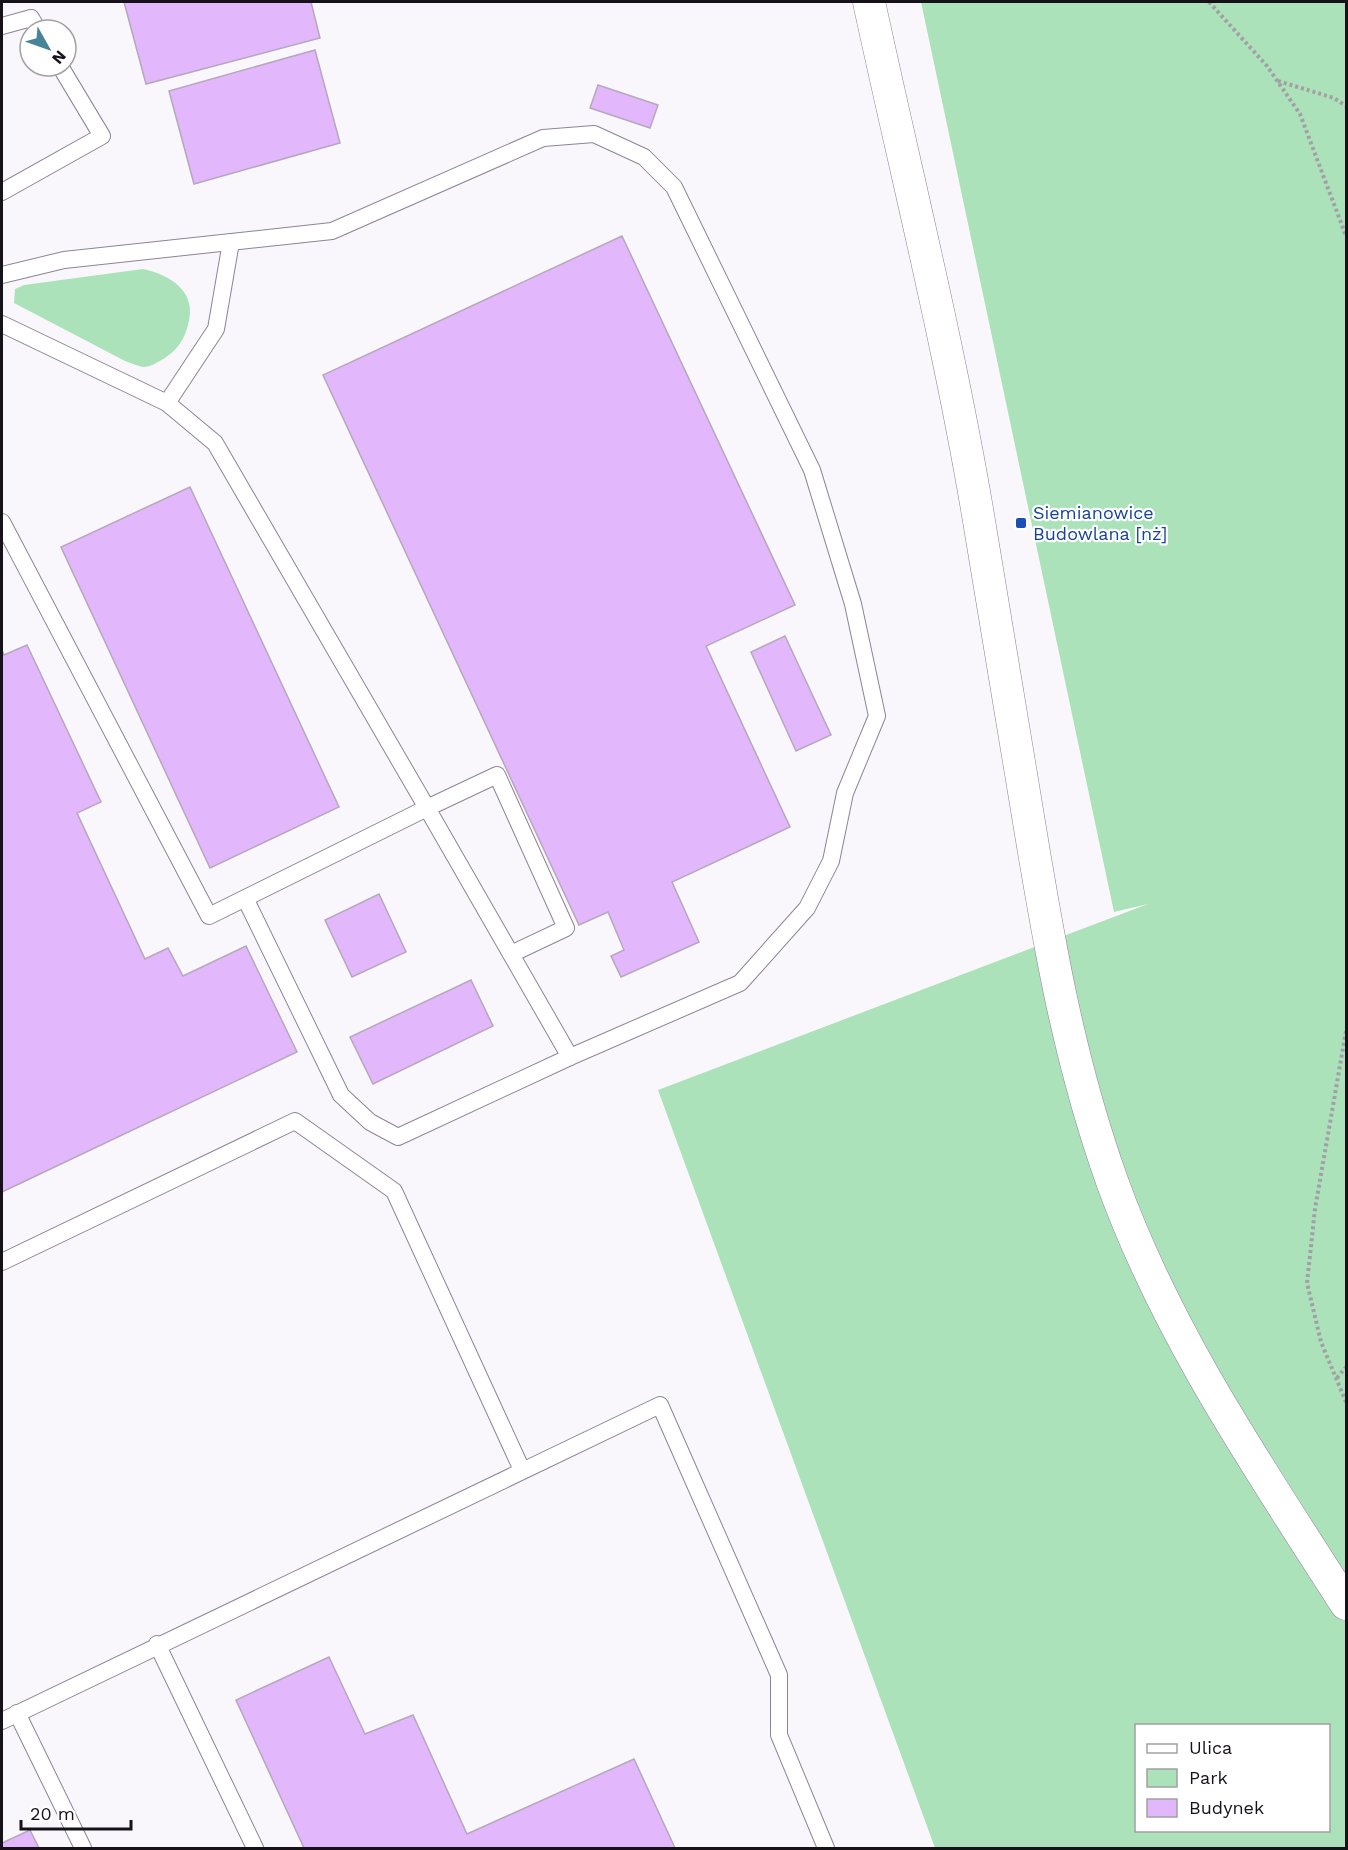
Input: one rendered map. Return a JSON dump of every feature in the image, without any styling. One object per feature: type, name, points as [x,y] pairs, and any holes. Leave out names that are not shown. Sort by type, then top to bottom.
[{"type":"street","points":[[869,2],[953,379],[982,538],[1052,966],[1078,1077],[1113,1185],[1153,1277],[1199,1371],[1347,1604]]},
{"type":"lane","points":[[2,26],[18,22]]},
{"type":"lane","points":[[2,192],[102,136],[67,78]]},
{"type":"lane","points":[[2,275],[64,260],[332,231],[543,138],[594,134],[644,158],[674,187],[812,470],[853,604],[877,716],[845,793],[831,861],[807,908],[740,983],[570,1057],[399,1137],[370,1122],[341,1095],[245,898]]},
{"type":"lane","points":[[167,403],[216,329],[231,242]]},
{"type":"lane","points":[[2,324],[167,403],[215,443],[570,1057]]},
{"type":"lane","points":[[2,522],[209,916],[497,775],[566,928],[511,954]]},
{"type":"lane","points":[[2,1262],[295,1121],[394,1191],[522,1470]]},
{"type":"lane","points":[[2,1721],[157,1644],[660,1405],[779,1675],[779,1735],[826,1848]]},
{"type":"lane","points":[[157,1644],[255,1848]]},
{"type":"lane","points":[[17,1713],[83,1848]]},
{"type":"path","points":[[1209,2],[1267,66],[1300,114],[1347,236]]},
{"type":"path","points":[[1277,81],[1334,98],[1347,106]]},
{"type":"path","points":[[1347,1031],[1315,1209],[1307,1283],[1322,1342],[1347,1402]]},
{"type":"path","points":[[1336,1378],[1347,1367]]},
{"type":"green space","points":[[921,2],[1346,2],[1346,1848],[935,1848],[658,1090],[1148,904],[1114,912]]},
{"type":"green space","points":[[143,269],[163,276],[180,287],[186,294],[190,313],[185,335],[177,348],[165,358],[149,366],[143,367],[125,361],[14,303],[15,289],[24,285]]},
{"type":"building","points":[[124,2],[311,2],[320,38],[146,84]]},
{"type":"building","points":[[315,50],[340,143],[194,184],[169,91]]},
{"type":"building","points":[[598,85],[658,105],[650,128],[590,108]]},
{"type":"building","points":[[622,236],[795,605],[706,646],[790,827],[672,882],[699,942],[621,977],[611,956],[624,950],[608,912],[579,925],[323,375]]},
{"type":"building","points":[[190,487],[339,807],[210,868],[61,547]]},
{"type":"building","points":[[785,636],[831,735],[796,751],[751,652]]},
{"type":"building","points":[[27,645],[101,802],[77,813],[145,959],[168,948],[183,976],[246,946],[297,1052],[2,1192],[2,650],[4,655]]},
{"type":"building","points":[[379,894],[406,952],[352,977],[325,920]]},
{"type":"building","points":[[471,980],[493,1026],[373,1084],[350,1037]]},
{"type":"building","points":[[329,1657],[365,1734],[413,1715],[467,1834],[634,1759],[675,1848],[304,1848],[236,1700]]},
{"type":"building","points":[[30,1830],[39,1848],[2,1848],[2,1843]]},
{"type":"place","name":"Siemianowice Budowlana [nż]","points":[[1021,523]]}]
